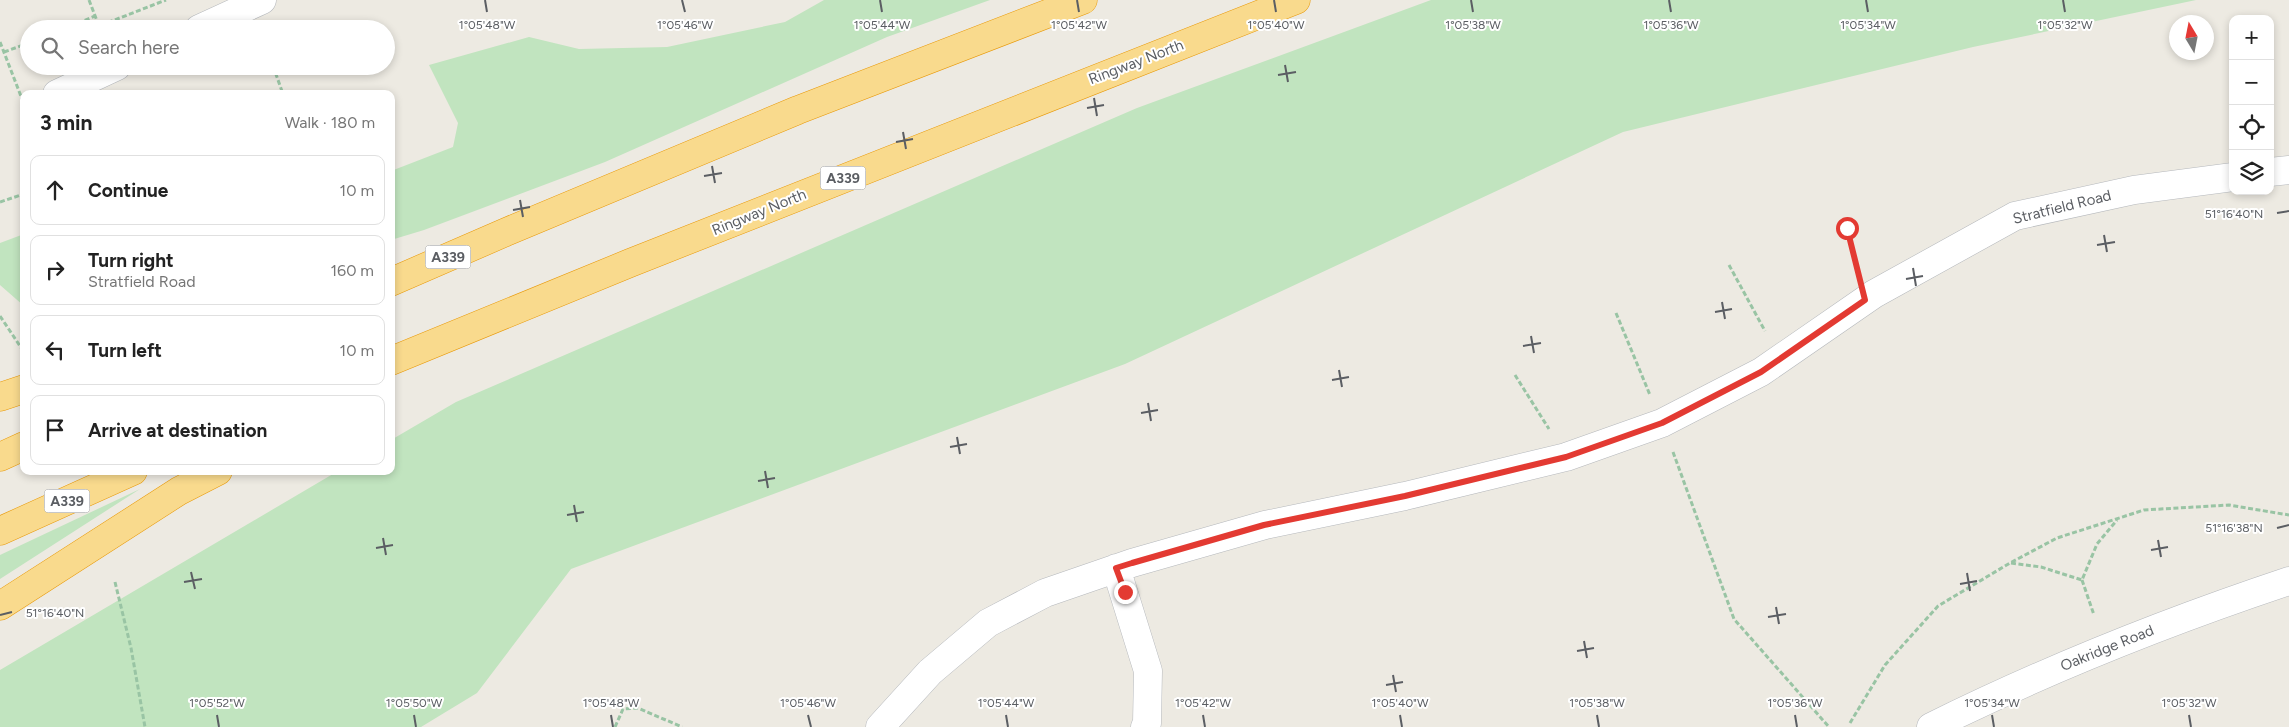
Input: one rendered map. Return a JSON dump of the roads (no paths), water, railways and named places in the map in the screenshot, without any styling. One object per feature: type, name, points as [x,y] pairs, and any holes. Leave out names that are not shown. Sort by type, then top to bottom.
[{"type":"highway","name":"A339","points":[[395,280],[798,110],[1083,0]]},
{"type":"highway","name":"Ringway North","points":[[395,359],[996,117],[1296,0]]},
{"type":"highway","points":[[395,265],[506,232]]},
{"type":"highway","points":[[395,376],[493,319]]},
{"type":"highway","points":[[0,397],[20,390]]},
{"type":"highway","points":[[0,456],[20,448]]},
{"type":"highway","name":"A339","points":[[0,530],[124,475]]},
{"type":"highway","points":[[0,606],[179,491],[210,475]]},
{"type":"street","points":[[219,20],[262,0]]},
{"type":"street","points":[[71,81],[89,75]]},
{"type":"street","points":[[2274,172],[2289,170]]},
{"type":"street","name":"Stratfield Road","points":[[880,727],[930,672],[988,623],[1045,593],[1116,568],[1264,525],[1405,496],[1566,457],[1662,423],[1761,372],[1865,300],[2015,216],[2134,190],[2229,178]]},
{"type":"street","points":[[1116,568],[1148,671],[1147,722],[1145,727]]},
{"type":"street","name":"Oakridge Road","points":[[1931,727],[2028,682],[2138,635],[2289,581]]}]
